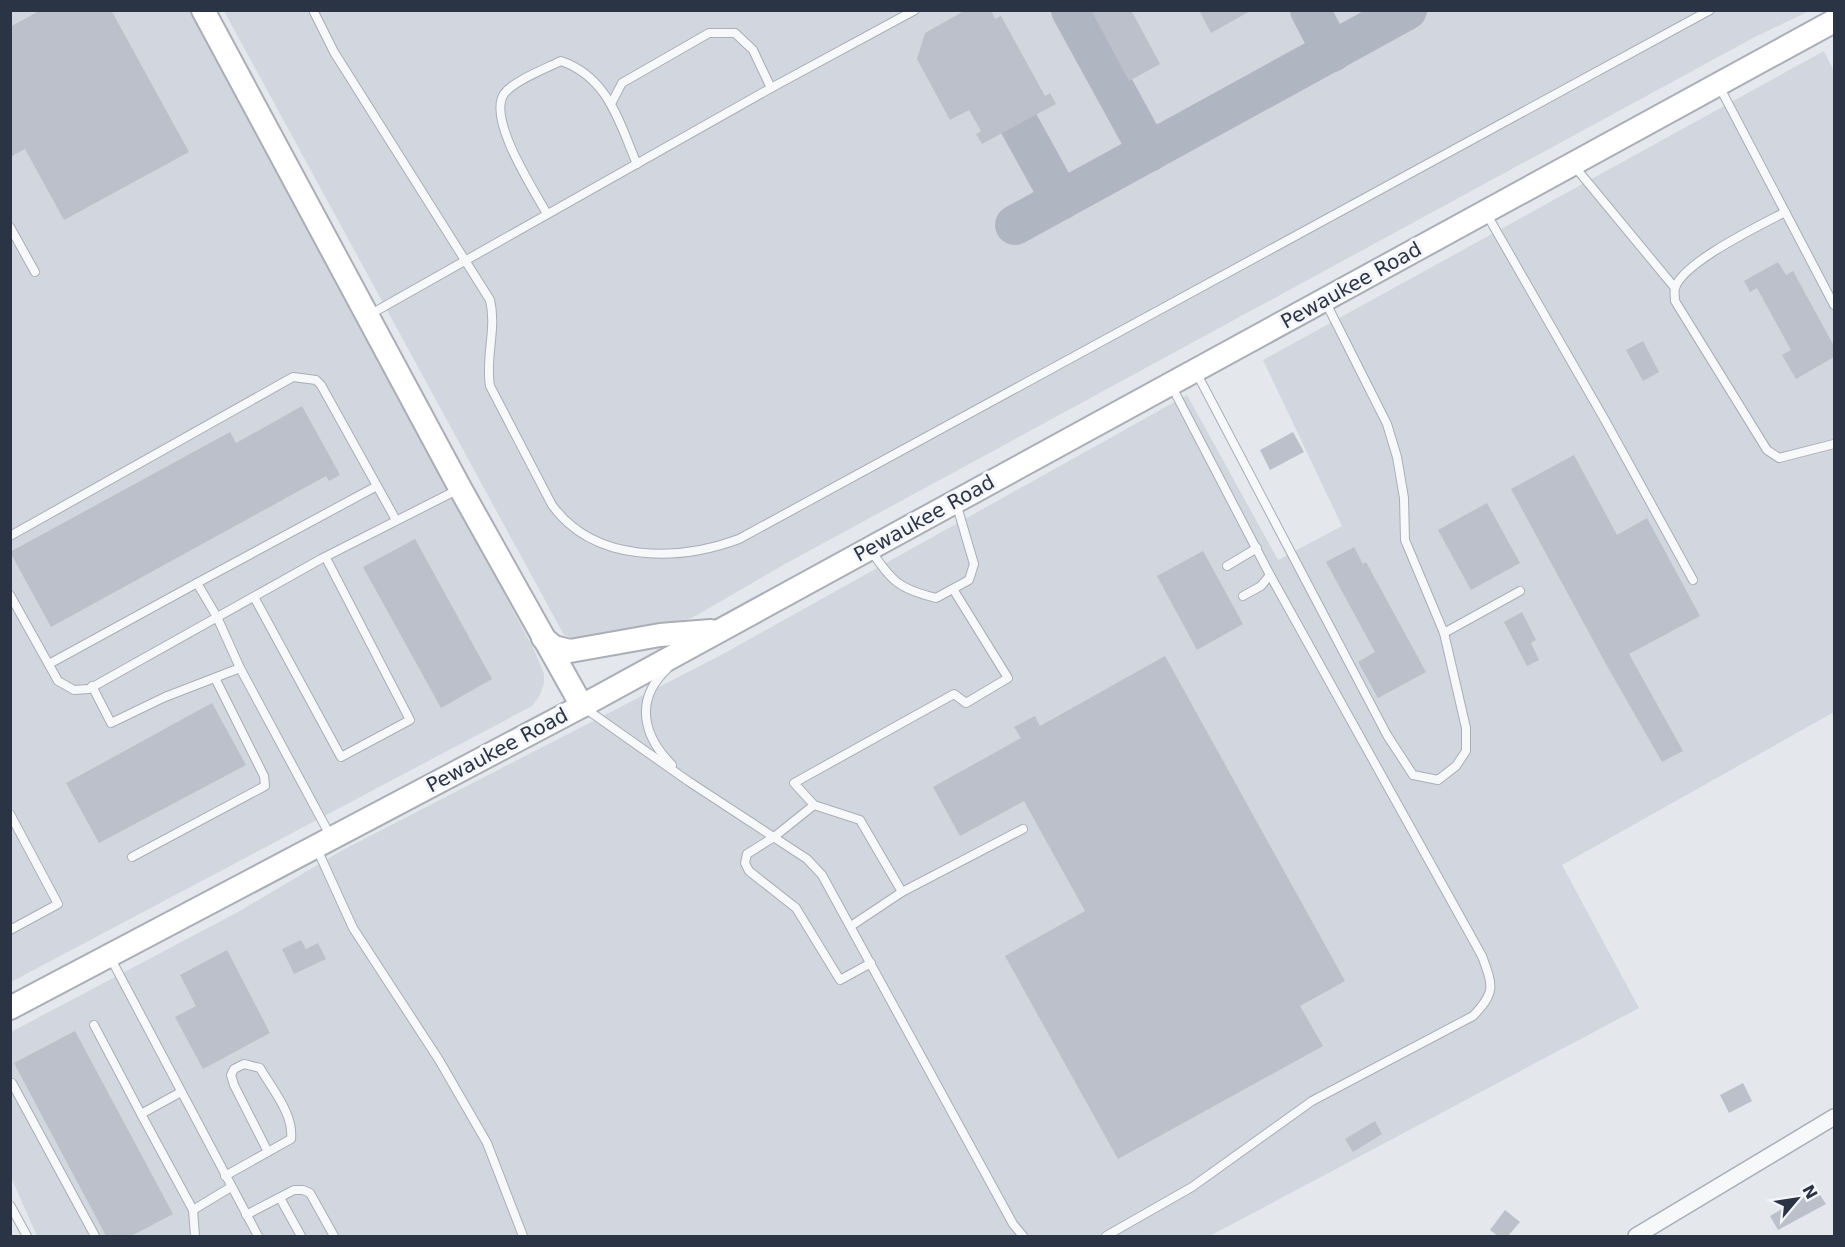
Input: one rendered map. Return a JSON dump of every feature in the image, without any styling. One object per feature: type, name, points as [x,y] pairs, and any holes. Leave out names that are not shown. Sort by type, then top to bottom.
[{"type":"main road","points":[[203,10],[460,488],[582,706]]},
{"type":"main road","name":"Pewaukee Road","points":[[10,1008],[582,706],[1834,21]]},
{"type":"main road","points":[[543,638],[554,647],[570,651],[660,635],[710,636]]},
{"type":"street","points":[[1636,1236],[1834,1117]]},
{"type":"lane","points":[[313,10],[334,52],[467,259],[490,300],[493,313],[487,370],[490,386],[552,505],[564,521],[591,541],[610,548],[680,552],[712,549],[749,533],[1710,10]]},
{"type":"lane","points":[[369,315],[771,88],[915,10]]},
{"type":"lane","points":[[611,104],[622,83],[709,33],[735,33],[753,50],[771,88]]},
{"type":"lane","points":[[547,214],[503,130],[500,108],[504,94],[519,83],[561,61],[579,67],[594,80],[611,104],[637,164]]},
{"type":"lane","points":[[1719,84],[1834,305]]},
{"type":"lane","points":[[1573,164],[1675,288]]},
{"type":"lane","points":[[1485,212],[1693,580]]},
{"type":"lane","points":[[1785,212],[1726,243],[1682,277],[1675,288],[1675,302],[1767,450],[1779,458],[1834,444]]},
{"type":"lane","points":[[10,227],[35,272]]},
{"type":"lane","points":[[1195,370],[1387,735],[1413,775],[1438,780],[1456,766],[1466,751],[1466,728],[1444,633],[1405,540],[1404,498],[1397,457],[1387,424],[1325,300]]},
{"type":"lane","points":[[10,536],[293,377],[316,380],[321,385],[396,520]]},
{"type":"lane","points":[[1106,1236],[1192,1187],[1312,1101],[1473,1016],[1489,999],[1491,983],[1482,956],[1270,574],[1170,384]]},
{"type":"lane","points":[[49,664],[377,486]]},
{"type":"lane","points":[[10,595],[58,681],[74,690],[92,686],[396,520],[460,488]]},
{"type":"lane","points":[[870,548],[886,573],[909,591],[936,598],[969,580],[974,564],[956,501]]},
{"type":"lane","points":[[1227,566],[1257,548]]},
{"type":"lane","points":[[254,597],[341,757],[410,720],[326,558]]},
{"type":"lane","points":[[1243,596],[1261,586],[1270,574]]},
{"type":"lane","points":[[197,583],[217,617],[324,843],[353,928],[439,1060],[487,1143],[523,1236]]},
{"type":"lane","points":[[902,892],[860,820],[814,805],[794,783],[954,694],[966,703],[1008,678],[952,589]]},
{"type":"lane","points":[[1444,633],[1520,591]]},
{"type":"lane","points":[[688,781],[656,749],[648,732],[645,711],[650,693],[663,673],[710,636]]},
{"type":"lane","points":[[92,686],[111,723],[240,668]]},
{"type":"lane","points":[[132,857],[265,786],[264,776],[215,678]]},
{"type":"lane","points":[[582,706],[688,781],[807,859],[822,875],[1013,1224],[1023,1236]]},
{"type":"lane","points":[[814,805],[774,837],[747,854],[745,863],[749,871],[796,908],[840,980],[871,963]]},
{"type":"lane","points":[[10,814],[58,904],[10,930]]},
{"type":"lane","points":[[851,926],[902,892],[1023,829]]},
{"type":"lane","points":[[109,956],[258,1236]]},
{"type":"lane","points":[[94,1025],[193,1210],[195,1236]]},
{"type":"lane","points":[[225,1176],[268,1152],[291,1139],[292,1130],[286,1112],[260,1068],[244,1064],[234,1069],[231,1075],[268,1152]]},
{"type":"lane","points":[[12,1083],[95,1236]]},
{"type":"lane","points":[[141,1114],[181,1092]]},
{"type":"lane","points":[[193,1210],[231,1187]]},
{"type":"lane","points":[[246,1215],[294,1190],[303,1190],[310,1194],[334,1236]]},
{"type":"lane","points":[[280,1198],[301,1236]]},
{"type":"lane","points":[[10,1205],[27,1236]]},
{"type":"shaded area","points":[[11,11],[196,11],[535,652],[544,674],[544,683],[540,695],[532,706],[11,982]]},
{"type":"shaded area","points":[[224,11],[1809,11],[1753,38],[785,564],[692,618],[586,643],[564,635]]},
{"type":"shaded area","points":[[1824,51],[1834,71],[1834,712],[1562,865],[1639,1008],[1210,1236],[37,1236],[11,1177],[11,1032],[238,912],[341,851],[723,654],[1187,395],[1278,560],[1342,526],[1263,360]]},
{"type":"building","points":[[41,10],[111,10],[189,152],[64,220],[25,149],[10,157],[10,27]]},
{"type":"building","points":[[966,10],[991,10],[995,19],[1001,16],[1045,96],[1050,93],[1056,104],[982,144],[976,134],[981,131],[969,110],[950,120],[917,59],[925,33]]},
{"type":"building","points":[[1091,10],[1131,10],[1160,64],[1129,81]]},
{"type":"building","points":[[1199,10],[1252,10],[1211,33]]},
{"type":"building","points":[[1778,262],[1786,275],[1793,271],[1834,346],[1834,357],[1796,379],[1782,355],[1791,350],[1757,288],[1750,292],[1744,281]]},
{"type":"building","points":[[1643,341],[1659,372],[1643,381],[1626,350]]},
{"type":"building","points":[[302,406],[340,475],[329,481],[326,476],[51,627],[10,552],[230,432],[236,443]]},
{"type":"building","points":[[1293,432],[1304,452],[1270,470],[1260,450]]},
{"type":"building","points":[[1574,455],[1617,535],[1647,518],[1700,616],[1629,654],[1683,751],[1662,762],[1511,489]]},
{"type":"building","points":[[1487,503],[1520,563],[1471,590],[1438,530]]},
{"type":"building","points":[[415,539],[492,679],[441,708],[363,567]]},
{"type":"building","points":[[1354,547],[1363,564],[1366,562],[1426,672],[1378,698],[1358,662],[1375,652],[1326,562]]},
{"type":"building","points":[[1203,551],[1243,624],[1197,650],[1157,576]]},
{"type":"building","points":[[1522,612],[1536,640],[1531,643],[1539,660],[1527,666],[1504,622]]},
{"type":"building","points":[[1165,656],[1345,981],[1300,1006],[1323,1046],[1118,1159],[1005,956],[1085,911],[1024,801],[960,836],[933,787],[1021,738],[1014,727],[1035,716],[1040,726]]},
{"type":"building","points":[[212,703],[246,765],[99,843],[66,783]]},
{"type":"building","points":[[301,940],[306,949],[318,943],[326,959],[294,974],[282,949]]},
{"type":"building","points":[[227,950],[270,1033],[203,1069],[175,1017],[196,1006],[180,975]]},
{"type":"building","points":[[75,1031],[173,1214],[131,1236],[106,1236],[14,1063]]},
{"type":"building","points":[[1743,1083],[1752,1101],[1729,1113],[1720,1095]]},
{"type":"building","points":[[1375,1121],[1382,1134],[1353,1152],[1345,1139]]},
{"type":"building","points":[[1816,1189],[1826,1204],[1778,1230],[1770,1216]]},
{"type":"building","points":[[1505,1210],[1520,1222],[1508,1236],[1498,1236],[1490,1230]]},
{"type":"taxiway","points":[[1071,10],[1149,152]]},
{"type":"taxiway","points":[[1310,10],[1332,52]]},
{"type":"taxiway","points":[[1015,225],[1407,10]]},
{"type":"taxiway","points":[[1019,124],[1061,200]]}]
